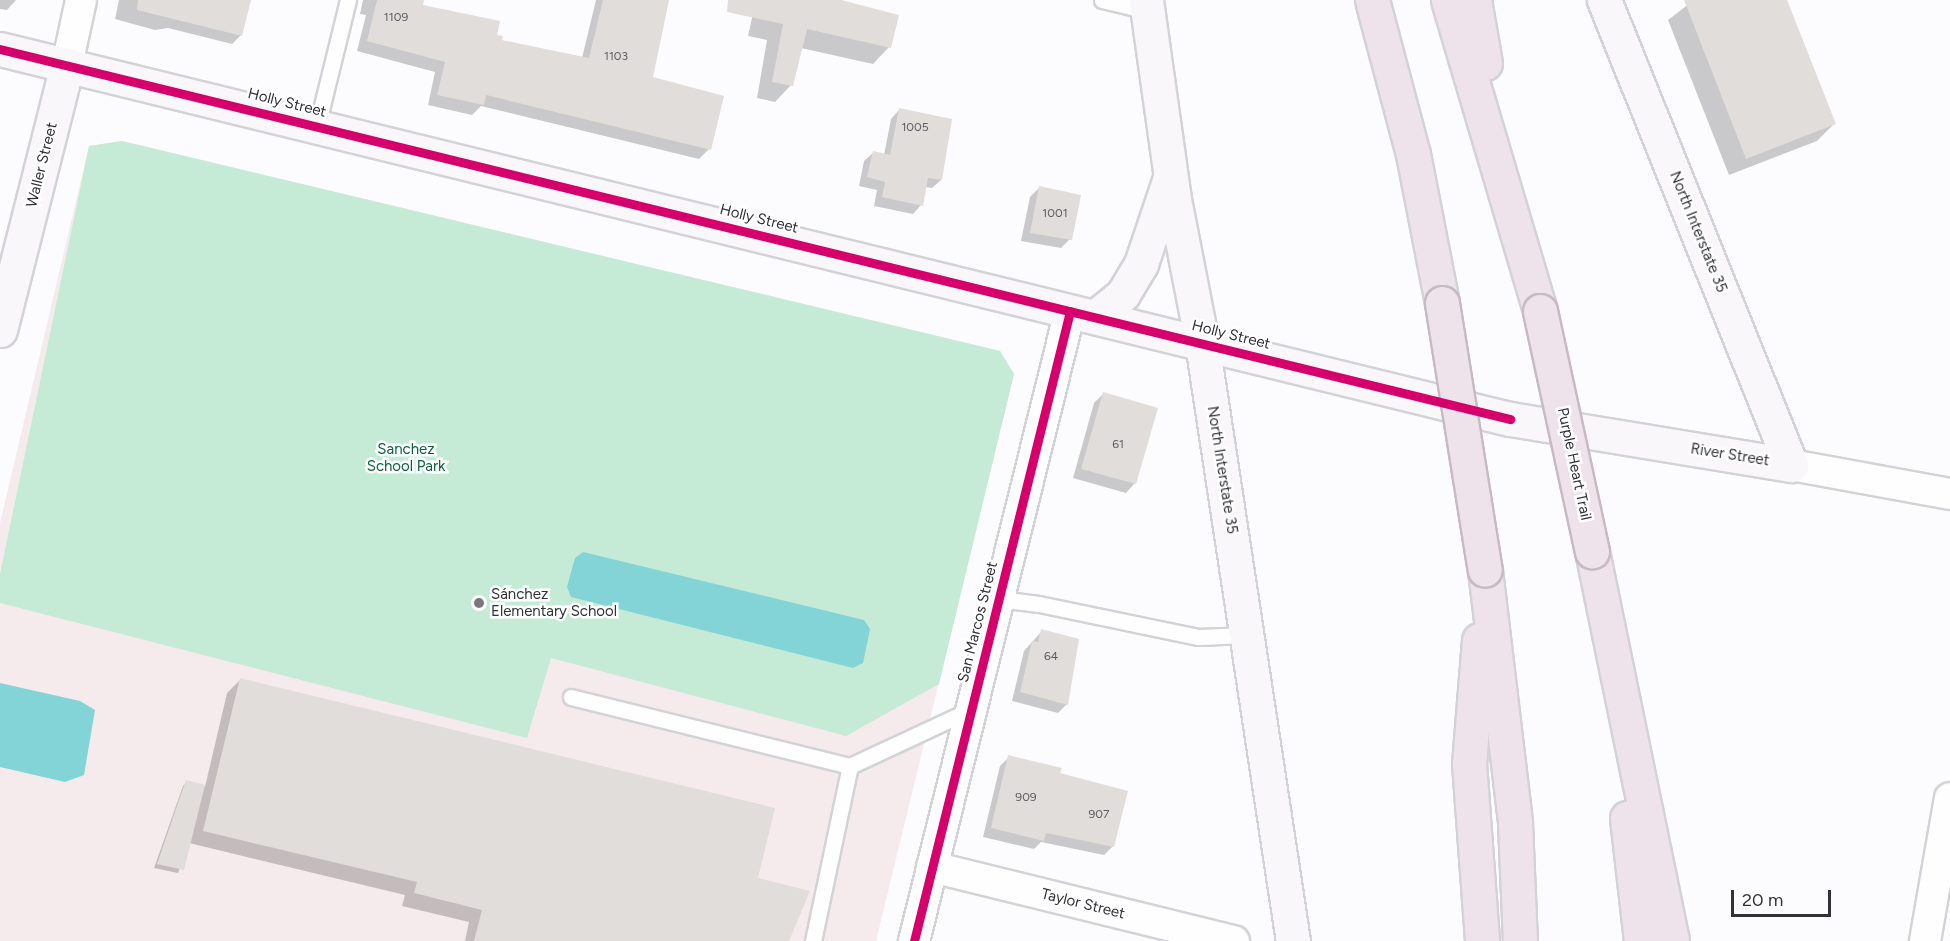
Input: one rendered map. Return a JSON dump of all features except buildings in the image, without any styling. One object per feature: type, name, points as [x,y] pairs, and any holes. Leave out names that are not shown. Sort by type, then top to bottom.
[{"type":"highway","points":[[1372,0],[1413,153],[1442,303],[1485,570],[1515,823],[1520,941]]},
{"type":"highway","name":"Purple Heart Trail","points":[[1448,0],[1512,209],[1540,311],[1592,551],[1641,941]]},
{"type":"highway","points":[[1474,0],[1512,209]]},
{"type":"highway","points":[[1592,551],[1672,941]]},
{"type":"highway","points":[[1482,941],[1468,763],[1485,570]]},
{"type":"street","name":"Waller Street","points":[[0,328],[67,65],[81,0]]},
{"type":"street","name":"North Interstate 35","points":[[1604,0],[1791,465]]},
{"type":"street","name":"North Interstate 35","points":[[1147,6],[1171,177],[1202,343],[1293,941]]},
{"type":"street","name":"Holly Street","points":[[0,49],[1510,419]]},
{"type":"street","points":[[1082,314],[1123,294],[1141,264],[1171,177]]},
{"type":"street","name":"San Marcos Street","points":[[914,941],[999,599],[1082,314]]},
{"type":"street","name":"River Street","points":[[1510,419],[1791,465],[1950,494]]},
{"type":"street","points":[[1925,941],[1950,798]]},
{"type":"street","name":"Taylor Street","points":[[932,867],[1234,941]]},
{"type":"lane","points":[[317,126],[348,0]]},
{"type":"lane","points":[[1102,0],[1147,6]]},
{"type":"lane","points":[[999,599],[1040,604],[1198,637],[1247,635]]},
{"type":"lane","points":[[571,697],[850,766],[972,709]]},
{"type":"lane","points":[[813,941],[850,766]]},
{"type":"shaded area","name":"Sanchez School Park","points":[[122,141],[1000,351],[1014,374],[876,941],[0,941],[0,523],[89,146]]},
{"type":"green space","name":"Sanchez School Park","points":[[122,141],[1000,351],[1014,374],[939,684],[846,736],[551,658],[527,738],[0,603],[0,574],[89,146]]},
{"type":"water","points":[[583,552],[864,620],[870,629],[863,663],[853,668],[571,597],[567,587],[575,558]]},
{"type":"water","points":[[0,683],[80,701],[95,710],[84,775],[65,782],[0,767]]},
{"type":"cycle path","points":[[0,49],[1510,419]]},
{"type":"cycle path","points":[[914,941],[1070,311]]},
{"type":"place","name":"Sánchez Elementary School","points":[[479,603]]}]
